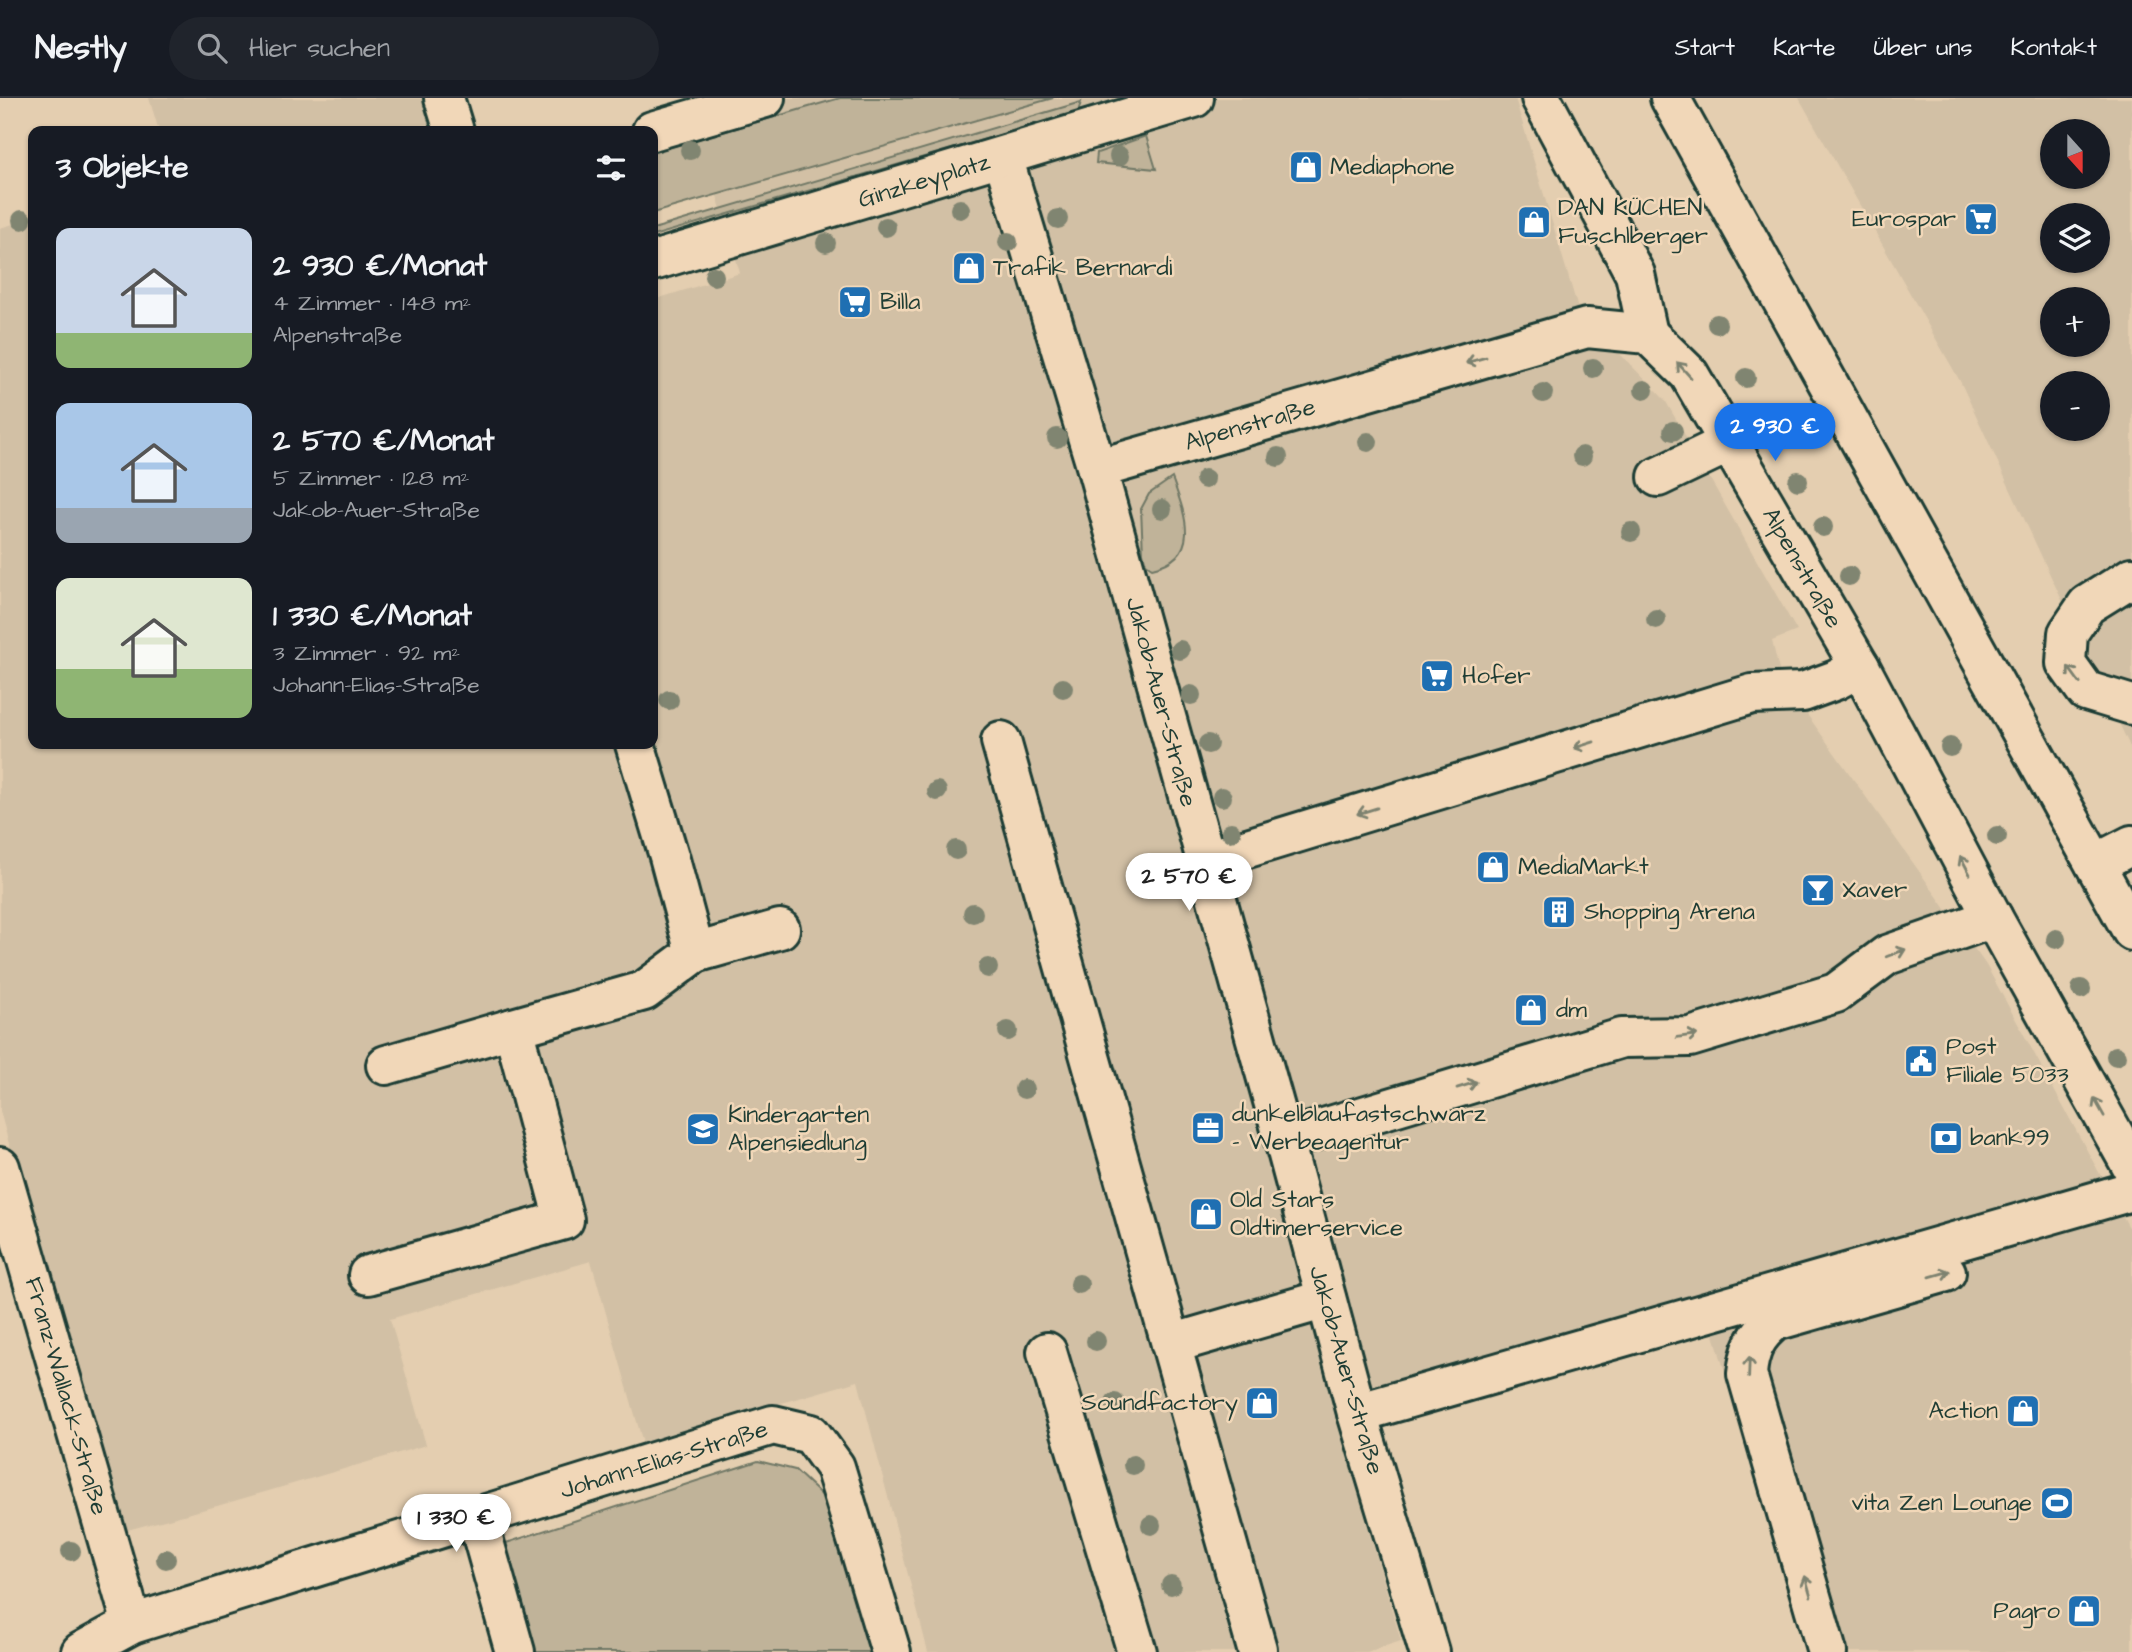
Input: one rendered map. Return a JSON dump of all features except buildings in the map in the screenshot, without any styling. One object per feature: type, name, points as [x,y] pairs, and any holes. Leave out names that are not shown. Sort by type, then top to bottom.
[{"type":"street","points":[[444,98],[452,126]]},
{"type":"street","points":[[658,129],[765,98]]},
{"type":"street","name":"Ginzkeyplatz","points":[[658,260],[1003,157],[1105,112],[1194,98]]},
{"type":"street","points":[[1541,98],[1635,274],[1648,334]]},
{"type":"street","points":[[1670,98],[2132,931]]},
{"type":"street","name":"Jakob-Auer-Straße","points":[[1003,157],[1097,469],[1284,1140],[1357,1413],[1429,1652]]},
{"type":"street","name":"Alpenstraße","points":[[1097,469],[1587,328],[1648,334],[1689,374],[1860,667],[1993,918],[2132,1167]]},
{"type":"street","points":[[1658,477],[1729,443]]},
{"type":"street","points":[[2132,577],[2087,605],[2068,634],[2066,663],[2086,691],[2132,705]]},
{"type":"street","points":[[1616,758],[1760,717],[1802,692],[1836,680],[1860,667]]},
{"type":"street","points":[[1205,861],[1752,694],[1802,692]]},
{"type":"street","points":[[1001,740],[1257,1648]]},
{"type":"street","points":[[639,759],[695,953]]},
{"type":"street","points":[[2095,864],[2132,845]]},
{"type":"street","points":[[1284,1140],[1622,1038],[1690,1037],[1836,993],[1887,955],[1993,918]]},
{"type":"street","points":[[386,1065],[644,991],[695,953],[779,929]]},
{"type":"street","points":[[368,1275],[564,1220],[513,1028]]},
{"type":"street","name":"Franz-Wallack-Straße","points":[[0,1167],[132,1625]]},
{"type":"street","points":[[1357,1413],[2132,1191]]},
{"type":"street","points":[[1827,1652],[1747,1374],[1748,1359],[1754,1342],[1775,1321],[2132,1219]]},
{"type":"street","points":[[1171,1344],[1326,1300]]},
{"type":"street","points":[[1047,1352],[1137,1652]]},
{"type":"street","name":"Johann-Elias-Straße","points":[[81,1652],[132,1625],[773,1425],[811,1434],[835,1467],[891,1652]]},
{"type":"street","points":[[477,1517],[515,1652]]},
{"type":"shaded area","points":[[149,98],[461,98],[469,126],[157,126]]},
{"type":"shaded area","points":[[688,98],[1515,98],[1579,312],[1665,400],[1797,631],[1772,641],[1781,678],[1986,965],[2132,1233],[2132,1652],[1808,1652],[1712,1328],[1340,1430],[1401,1641],[1367,1652],[928,1652],[858,1381],[643,1443],[591,1261],[390,1319],[426,1445],[116,1533],[0,1111],[0,228],[28,220],[28,749],[658,749],[658,298],[740,273]]},
{"type":"shaded area","points":[[840,98],[1053,98],[658,212],[658,151]]},
{"type":"shaded area","points":[[1799,98],[2132,98],[2132,751],[1961,383]]},
{"type":"shaded area","points":[[1081,102],[1078,112],[658,235],[658,228]]},
{"type":"shaded area","points":[[1146,136],[1156,169],[1096,163],[1097,153]]},
{"type":"shaded area","points":[[1172,478],[1185,519],[1184,544],[1178,554],[1168,562],[1152,568],[1146,564],[1143,553],[1141,509],[1149,494]]},
{"type":"shaded area","points":[[758,1461],[795,1470],[829,1502],[873,1652],[531,1652],[500,1545]]},
{"type":"place","name":"Mediaphone","points":[[1306,167]]},
{"type":"place","name":"Eurospar","points":[[1981,219]]},
{"type":"place","name":"DAN KÜCHEN Fuschlberger","points":[[1534,222]]},
{"type":"place","name":"Trafik Bernardi","points":[[969,268]]},
{"type":"place","name":"Billa","points":[[855,302]]},
{"type":"place","name":"Hofer","points":[[1437,676]]},
{"type":"place","name":"MediaMarkt","points":[[1493,867]]},
{"type":"place","name":"Xaver","points":[[1818,890]]},
{"type":"place","name":"Shopping Arena","points":[[1559,912]]},
{"type":"place","name":"dm","points":[[1531,1010]]},
{"type":"place","name":"Post Filiale 5033","points":[[1921,1061]]},
{"type":"place","name":"dunkelblaufastschwarz – Werbeagentur","points":[[1208,1128]]},
{"type":"place","name":"Kindergarten Alpensiedlung","points":[[703,1129]]},
{"type":"place","name":"bank99","points":[[1946,1138]]},
{"type":"place","name":"Old Stars Oldtimerservice","points":[[1206,1214]]},
{"type":"place","name":"Soundfactory","points":[[1262,1403]]},
{"type":"place","name":"Action","points":[[2023,1411]]},
{"type":"place","name":"vita Zen Lounge","points":[[2057,1503]]},
{"type":"place","name":"Pagro","points":[[2084,1611]]}]
